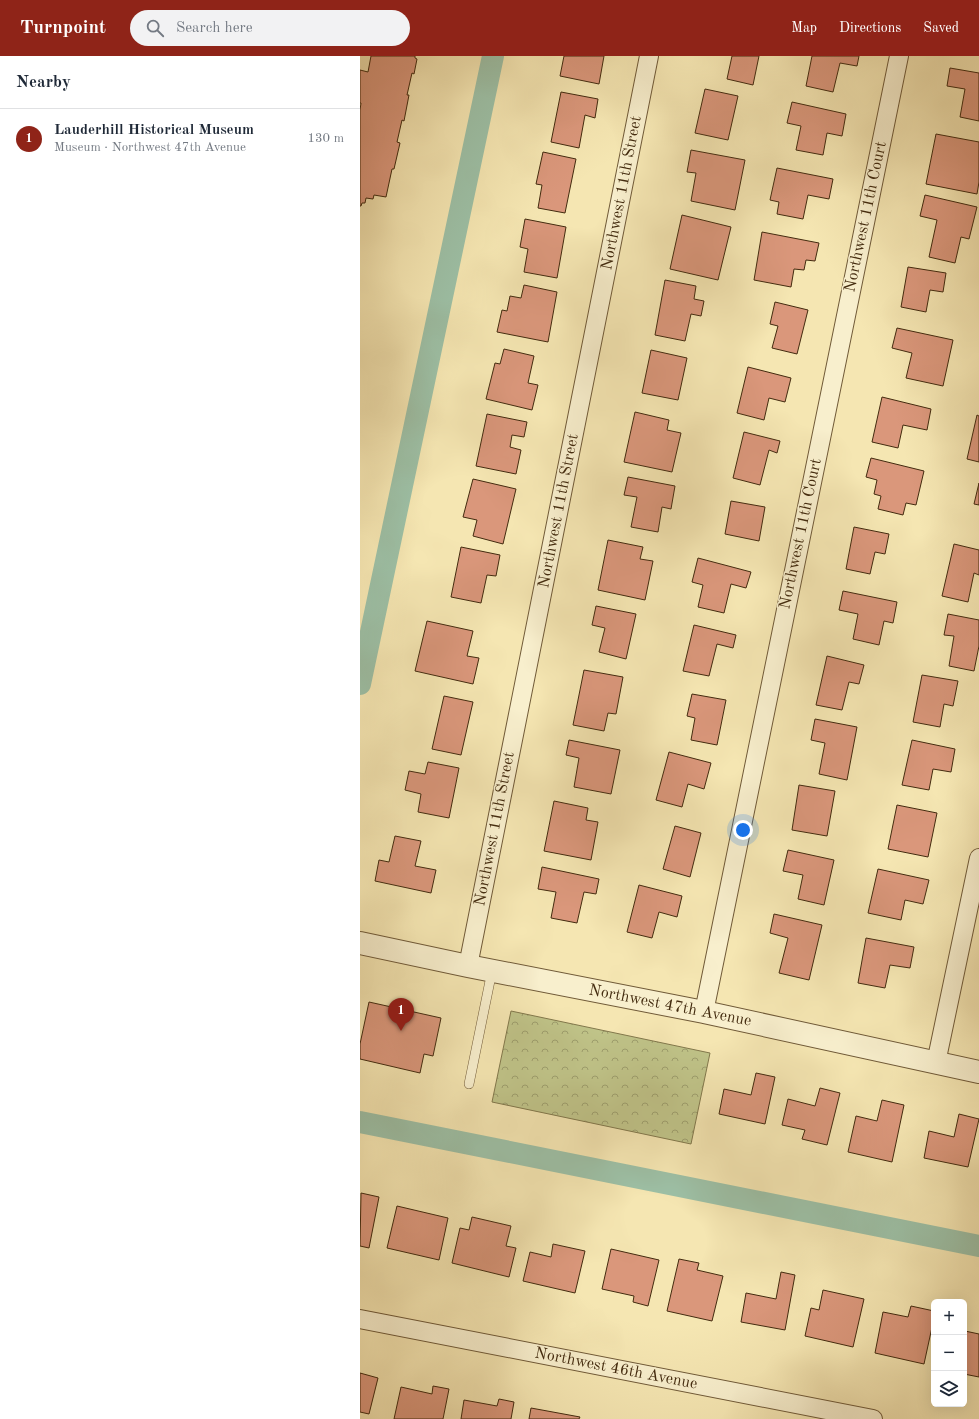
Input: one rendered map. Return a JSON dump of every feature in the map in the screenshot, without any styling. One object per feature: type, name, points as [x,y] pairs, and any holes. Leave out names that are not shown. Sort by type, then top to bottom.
[{"type":"street","name":"Northwest 11th Street","points":[[468,966],[649,56]]},
{"type":"street","name":"Northwest 11th Court","points":[[704,1012],[899,56]]},
{"type":"street","points":[[936,1063],[979,858]]},
{"type":"street","name":"Northwest 47th Avenue","points":[[360,943],[492,971],[704,1012],[979,1072]]},
{"type":"street","name":"Northwest 46th Avenue","points":[[360,1319],[873,1419]]},
{"type":"lane","points":[[469,1084],[492,971]]},
{"type":"green space","points":[[511,1011],[710,1053],[691,1144],[492,1102]]},
{"type":"building","points":[[371,56],[415,56],[417,59],[407,95],[409,95],[404,121],[402,120],[397,142],[400,143],[394,169],[392,169],[386,197],[374,195],[373,199],[366,198],[365,203],[362,203],[360,206],[360,70],[368,72]]},
{"type":"building","points":[[564,56],[604,56],[599,84],[560,76]]},
{"type":"building","points":[[732,56],[759,56],[753,85],[727,79]]},
{"type":"building","points":[[812,56],[859,56],[857,66],[840,63],[833,92],[806,86]]},
{"type":"building","points":[[950,68],[979,73],[979,121],[960,117],[965,89],[947,86]]},
{"type":"building","points":[[705,89],[738,96],[728,140],[695,133]]},
{"type":"building","points":[[561,92],[598,99],[595,118],[585,115],[579,148],[551,142]]},
{"type":"building","points":[[792,102],[846,114],[842,136],[827,133],[823,155],[796,150],[801,126],[787,123]]},
{"type":"building","points":[[936,134],[979,142],[979,182],[977,194],[926,184]]},
{"type":"building","points":[[691,150],[745,160],[735,210],[691,201],[696,173],[687,172]]},
{"type":"building","points":[[543,152],[576,159],[565,213],[538,208],[542,185],[536,184]]},
{"type":"building","points":[[777,168],[833,179],[829,199],[808,195],[803,219],[777,214],[779,202],[770,200]]},
{"type":"building","points":[[925,195],[977,207],[969,239],[961,237],[955,263],[929,257],[937,220],[920,216]]},
{"type":"building","points":[[682,215],[731,227],[718,280],[670,269]]},
{"type":"building","points":[[525,219],[566,227],[557,278],[524,272],[528,249],[520,247]]},
{"type":"building","points":[[762,232],[819,243],[815,261],[806,260],[804,270],[794,269],[791,287],[754,280]]},
{"type":"building","points":[[908,267],[946,273],[943,292],[930,290],[926,312],[901,307]]},
{"type":"building","points":[[665,280],[696,286],[694,299],[704,301],[701,316],[691,314],[685,341],[655,335]]},
{"type":"building","points":[[524,285],[557,292],[548,342],[497,332],[502,310],[507,311],[510,296],[521,298]]},
{"type":"building","points":[[775,302],[808,310],[797,354],[772,348],[778,326],[770,324]]},
{"type":"building","points":[[897,328],[953,340],[943,386],[906,378],[912,353],[892,348]]},
{"type":"building","points":[[504,349],[534,356],[528,383],[538,385],[532,410],[486,399],[495,363],[500,364]]},
{"type":"building","points":[[651,350],[687,358],[678,400],[642,393]]},
{"type":"building","points":[[748,367],[791,378],[785,402],[769,398],[764,420],[737,413]]},
{"type":"building","points":[[882,397],[931,409],[927,430],[903,425],[898,448],[872,442]]},
{"type":"building","points":[[635,412],[669,420],[667,430],[681,433],[672,472],[624,462]]},
{"type":"building","points":[[487,414],[527,422],[524,437],[512,435],[510,447],[521,450],[516,474],[476,466]]},
{"type":"building","points":[[977,415],[979,416],[979,462],[967,459]]},
{"type":"building","points":[[744,432],[780,441],[777,453],[769,450],[760,485],[733,478]]},
{"type":"building","points":[[871,458],[924,471],[916,505],[906,503],[903,515],[878,509],[881,496],[874,494],[877,480],[866,477]]},
{"type":"building","points":[[628,477],[675,486],[671,509],[662,507],[658,532],[631,527],[637,497],[624,495]]},
{"type":"building","points":[[473,479],[516,489],[503,544],[473,536],[477,520],[463,517]]},
{"type":"building","points":[[979,483],[979,505],[974,504]]},
{"type":"building","points":[[731,501],[765,507],[759,541],[725,534]]},
{"type":"building","points":[[854,527],[889,534],[885,554],[875,552],[870,574],[846,569]]},
{"type":"building","points":[[608,540],[643,547],[640,559],[653,561],[645,600],[598,590]]},
{"type":"building","points":[[954,544],[979,550],[979,575],[974,573],[968,602],[942,596]]},
{"type":"building","points":[[461,547],[500,555],[496,576],[487,575],[481,603],[451,597]]},
{"type":"building","points":[[698,558],[751,572],[746,588],[731,584],[724,613],[698,607],[703,585],[692,582]]},
{"type":"building","points":[[843,591],[897,602],[893,623],[884,621],[879,645],[853,639],[858,614],[839,610]]},
{"type":"building","points":[[596,606],[636,614],[626,659],[599,652],[605,628],[592,625]]},
{"type":"building","points":[[948,614],[979,620],[979,646],[974,671],[949,666],[954,636],[944,635]]},
{"type":"building","points":[[427,621],[473,631],[467,656],[479,658],[473,684],[415,671]]},
{"type":"building","points":[[694,625],[736,635],[733,648],[717,644],[709,676],[683,671]]},
{"type":"building","points":[[827,656],[864,665],[859,684],[849,682],[842,710],[816,705]]},
{"type":"building","points":[[584,670],[623,677],[616,714],[608,713],[604,731],[573,725]]},
{"type":"building","points":[[922,675],[958,681],[953,706],[944,704],[940,727],[913,722]]},
{"type":"building","points":[[692,694],[726,700],[717,745],[691,740],[695,718],[687,716]]},
{"type":"building","points":[[444,696],[473,702],[461,755],[432,749]]},
{"type":"building","points":[[815,719],[857,727],[847,780],[819,774],[825,743],[811,740]]},
{"type":"building","points":[[569,740],[620,750],[611,794],[574,787],[579,758],[566,755]]},
{"type":"building","points":[[912,740],[955,749],[951,772],[933,769],[929,790],[902,785]]},
{"type":"building","points":[[669,752],[711,763],[704,789],[688,784],[682,807],[656,800]]},
{"type":"building","points":[[428,762],[459,768],[449,818],[418,812],[421,794],[405,790],[409,771],[425,774]]},
{"type":"building","points":[[799,785],[835,791],[827,836],[792,830]]},
{"type":"building","points":[[554,801],[588,808],[586,820],[598,822],[591,860],[544,851]]},
{"type":"building","points":[[897,805],[937,813],[928,857],[888,849]]},
{"type":"building","points":[[675,826],[701,833],[690,877],[663,869]]},
{"type":"building","points":[[395,836],[421,841],[415,866],[436,870],[431,893],[375,881],[379,860],[389,862]]},
{"type":"building","points":[[788,850],[834,860],[824,905],[798,899],[803,875],[783,871]]},
{"type":"building","points":[[542,867],[599,879],[596,894],[584,892],[577,923],[551,918],[556,892],[538,889]]},
{"type":"building","points":[[878,869],[929,880],[923,904],[905,900],[901,920],[868,913]]},
{"type":"building","points":[[639,885],[682,896],[677,917],[659,912],[652,938],[627,932]]},
{"type":"building","points":[[774,914],[822,925],[809,980],[779,973],[788,938],[770,933]]},
{"type":"building","points":[[866,938],[914,947],[910,968],[890,965],[885,988],[858,983]]},
{"type":"building","points":[[369,1002],[441,1018],[433,1056],[424,1054],[420,1073],[360,1059],[360,1044]]},
{"type":"building","points":[[756,1073],[775,1077],[765,1124],[719,1114],[724,1089],[751,1095]]},
{"type":"building","points":[[820,1088],[840,1093],[827,1145],[802,1139],[805,1130],[782,1125],[788,1099],[815,1106]]},
{"type":"building","points":[[882,1100],[904,1105],[892,1162],[848,1152],[856,1116],[877,1121]]},
{"type":"building","points":[[959,1114],[979,1119],[968,1167],[924,1158],[929,1131],[954,1137]]},
{"type":"building","points":[[361,1193],[379,1197],[369,1248],[360,1246]]},
{"type":"building","points":[[397,1206],[448,1218],[439,1260],[387,1248]]},
{"type":"building","points":[[472,1217],[511,1226],[506,1246],[516,1248],[509,1277],[452,1263],[460,1228],[469,1230]]},
{"type":"building","points":[[553,1244],[585,1251],[575,1293],[523,1281],[530,1252],[551,1257]]},
{"type":"building","points":[[611,1249],[659,1260],[648,1306],[633,1302],[634,1296],[602,1289]]},
{"type":"building","points":[[679,1259],[699,1263],[697,1270],[723,1276],[712,1321],[667,1311]]},
{"type":"building","points":[[781,1272],[795,1275],[785,1330],[741,1322],[746,1293],[776,1299]]},
{"type":"building","points":[[823,1290],[864,1299],[853,1347],[805,1336],[811,1308],[819,1310]]},
{"type":"building","points":[[911,1306],[931,1310],[931,1332],[924,1364],[875,1353],[883,1312],[908,1317]]},
{"type":"building","points":[[967,1331],[979,1334],[979,1377],[967,1375]]},
{"type":"building","points":[[360,1373],[378,1378],[369,1414],[360,1412]]},
{"type":"building","points":[[433,1386],[449,1389],[443,1419],[394,1419],[401,1387],[432,1394]]},
{"type":"building","points":[[499,1399],[514,1402],[511,1419],[461,1419],[464,1400],[497,1406]]},
{"type":"building","points":[[531,1408],[580,1417],[579,1419],[529,1419]]},
{"type":"waterway","points":[[360,684],[493,56]]},
{"type":"waterway","points":[[360,1122],[979,1246]]},
{"type":"place","name":"Lauderhill Historical Museum","points":[[401,1031]]}]
